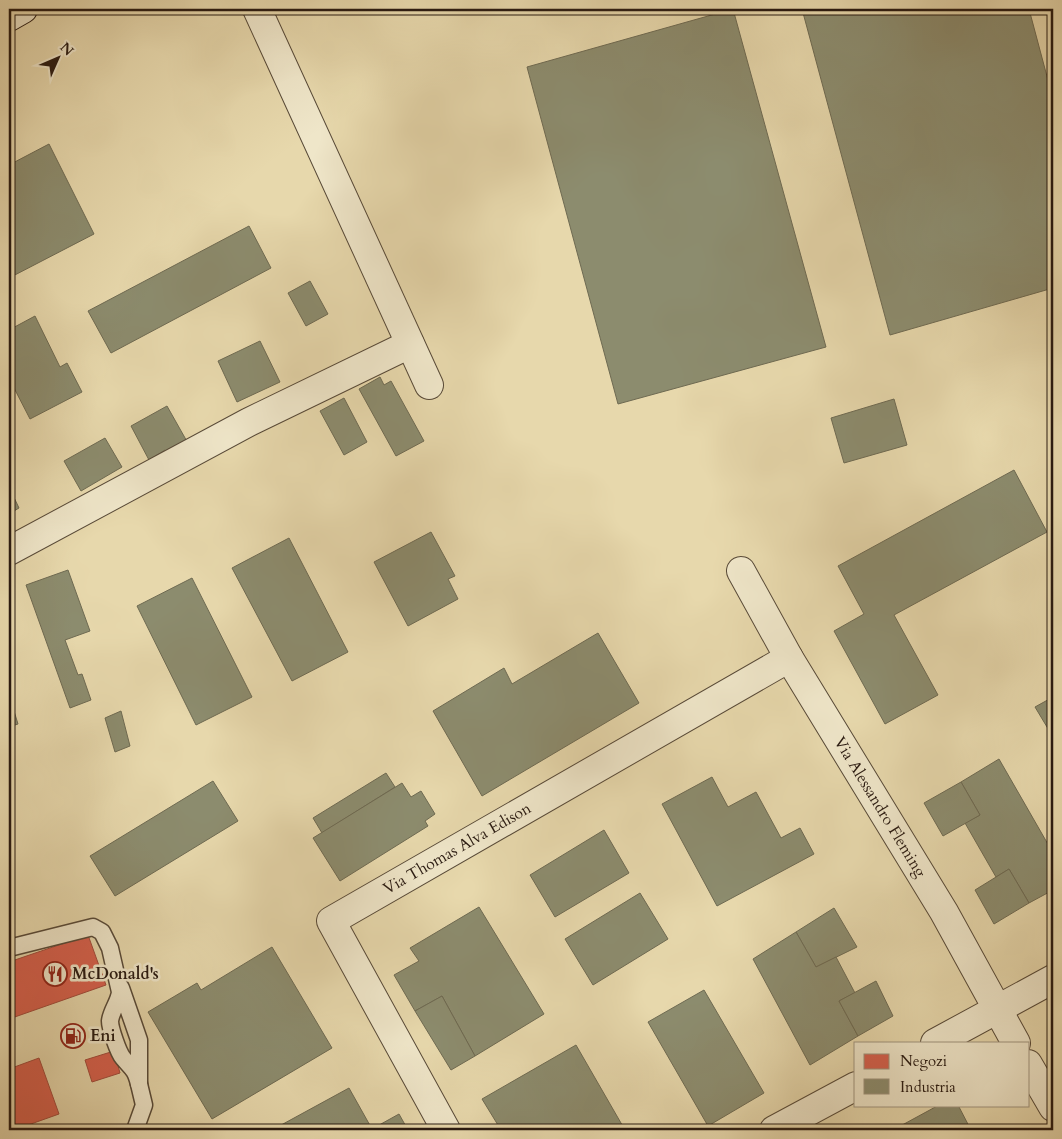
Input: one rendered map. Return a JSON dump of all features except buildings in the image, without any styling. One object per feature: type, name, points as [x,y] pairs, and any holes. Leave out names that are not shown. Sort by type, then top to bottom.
[{"type":"street","points":[[9,17],[23,9]]},
{"type":"street","points":[[257,9],[429,386]]},
{"type":"street","points":[[9,551],[249,422],[410,344]]},
{"type":"street","name":"Via Alessandro Fleming","points":[[740,571],[789,658],[944,912],[1015,1042]]},
{"type":"street","name":"Via Thomas Alva Edison","points":[[446,1130],[331,921],[789,658]]},
{"type":"street","points":[[936,1042],[1053,979]]},
{"type":"street","points":[[1030,1067],[1053,1107]]},
{"type":"street","points":[[774,1130],[854,1087]]},
{"type":"lane","points":[[9,948],[93,927],[102,932],[110,948],[119,984],[138,1040],[139,1084]]},
{"type":"lane","points":[[119,984],[120,998],[110,1024],[121,1056],[136,1073],[144,1105],[135,1130]]},
{"type":"place","name":"McDonald's","points":[[55,974]]},
{"type":"place","name":"Eni","points":[[73,1036]]}]
